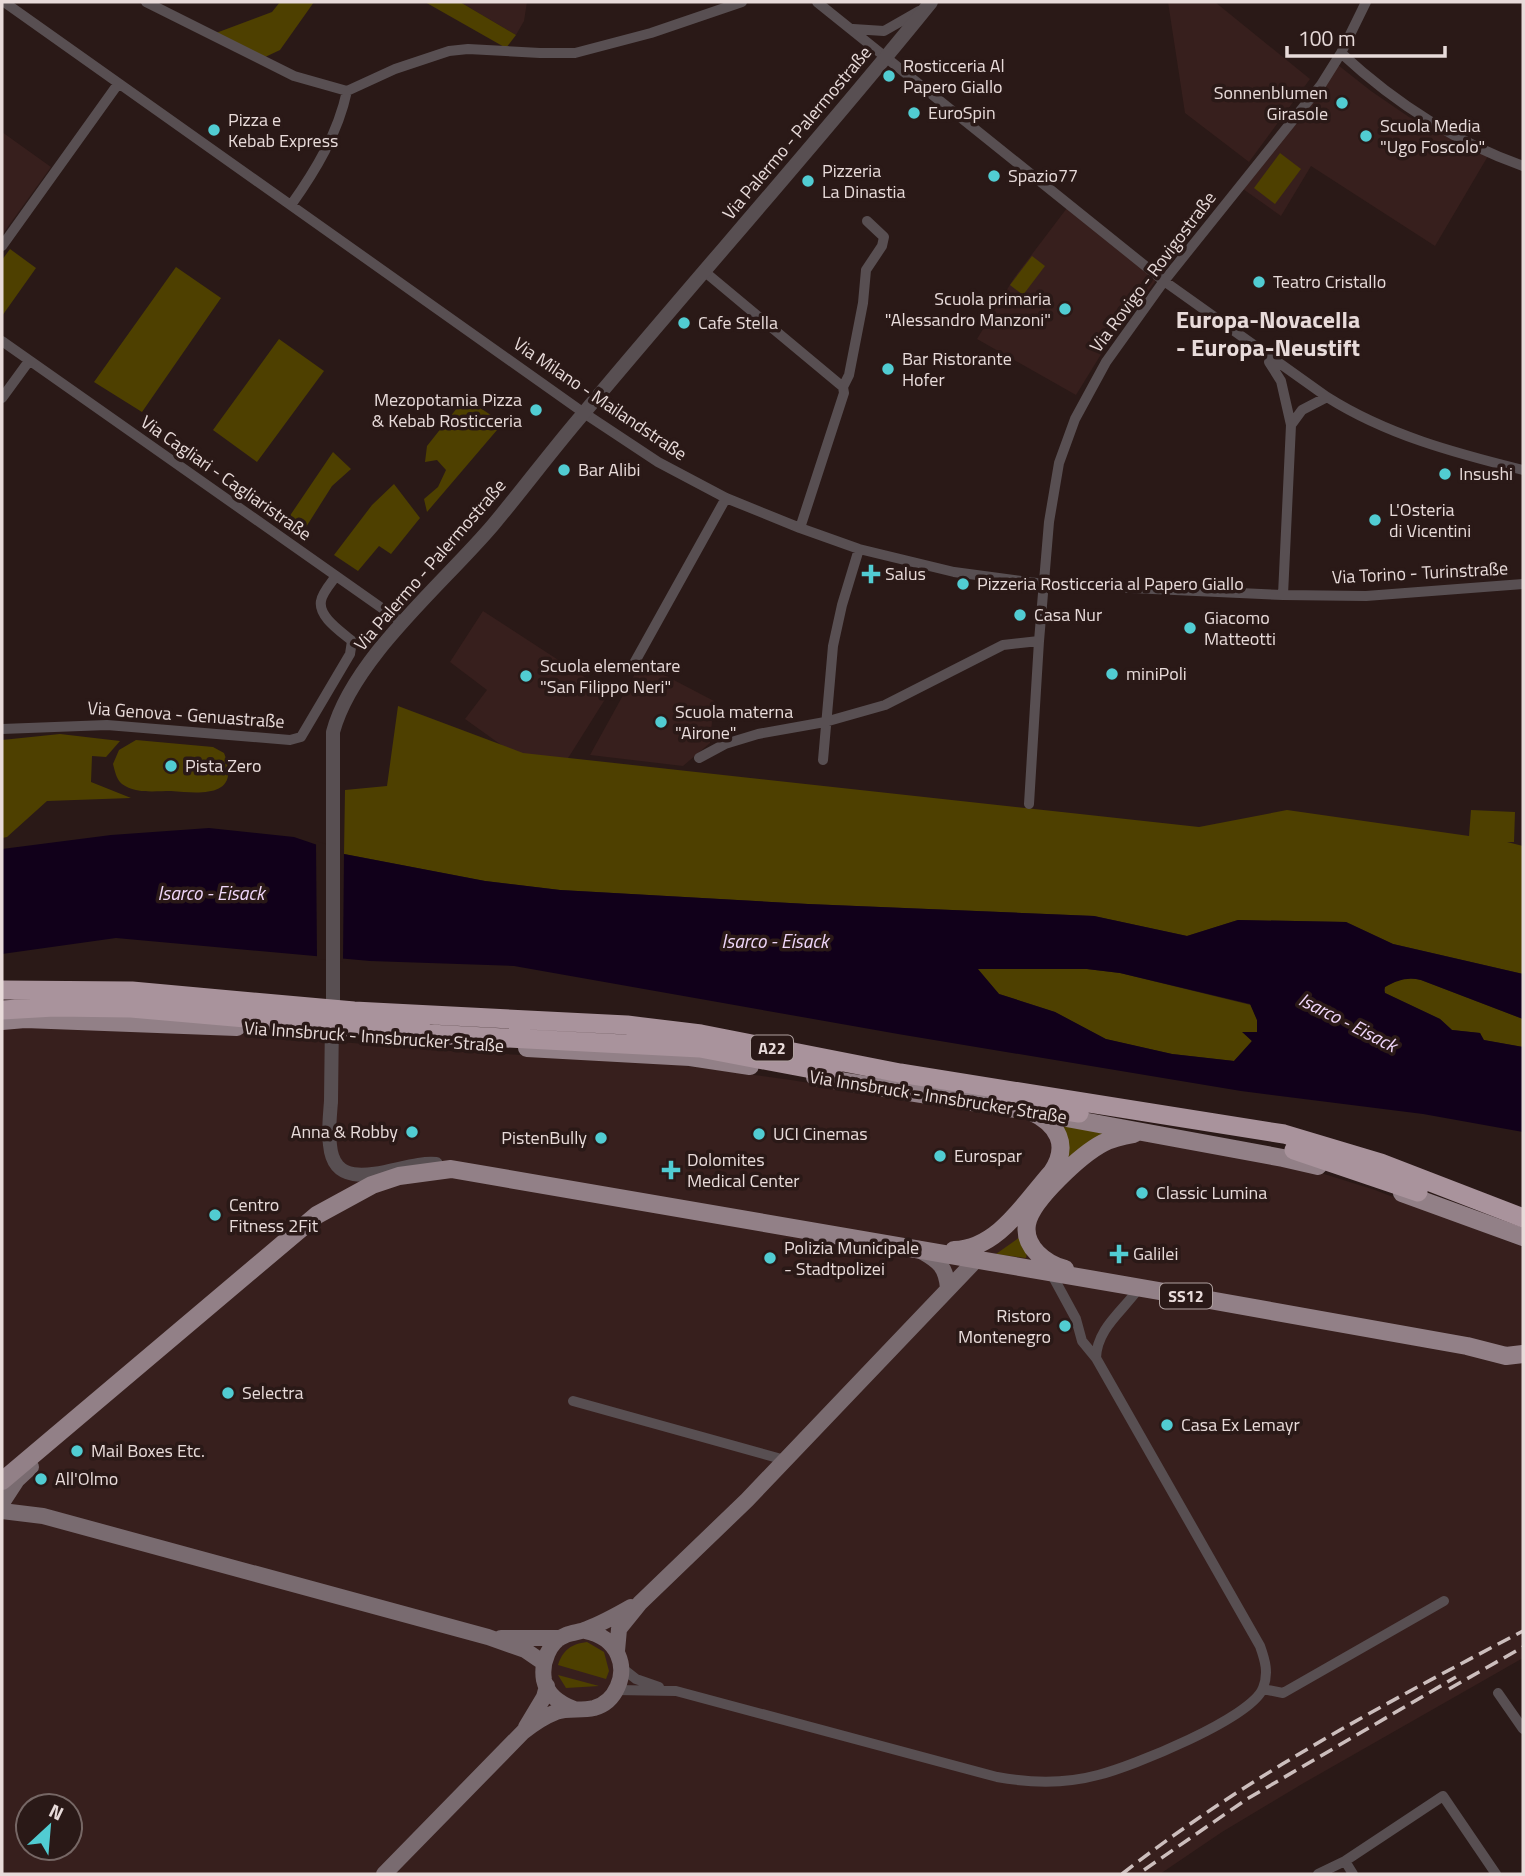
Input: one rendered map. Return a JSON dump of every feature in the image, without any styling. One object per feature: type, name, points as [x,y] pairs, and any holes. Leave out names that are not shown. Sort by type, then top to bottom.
[{"type":"highway","name":"A22","points":[[2,990],[132,991],[379,1013],[627,1025],[701,1034],[900,1073],[1284,1134],[1381,1163],[1523,1218]]},
{"type":"highway","name":"A22","points":[[2,1010],[54,1007],[131,1008],[429,1034],[700,1048],[899,1085],[1283,1146],[1386,1179],[1523,1232]]},
{"type":"main road","points":[[220,1025],[260,1010],[329,1015],[401,1021],[446,1030],[472,1044]]},
{"type":"main road","name":"Via Innsbruck - Innsbrucker Straße","points":[[2,1021],[25,1019],[220,1025],[690,1057],[1030,1111],[1283,1158],[1342,1172],[1523,1237]]},
{"type":"main road","points":[[919,1251],[962,1250],[985,1243],[1009,1221],[1052,1172],[1060,1156],[1060,1144],[1054,1127],[1045,1118],[1030,1111]]},
{"type":"main road","points":[[1095,1280],[1046,1261],[1028,1239],[1027,1224],[1034,1208],[1077,1161],[1106,1141],[1144,1132]]},
{"type":"main road","points":[[5,1492],[11,1468],[44,1445],[317,1215],[372,1185],[420,1172],[451,1170]]},
{"type":"main road","name":"SS12","points":[[451,1170],[977,1259],[1517,1356]]},
{"type":"main road","points":[[1454,1212],[1485,1211],[1523,1218]]},
{"type":"main road","points":[[919,1251],[943,1265],[948,1288]]},
{"type":"main road","points":[[384,1874],[523,1732],[547,1716],[574,1709],[593,1708],[605,1702],[616,1690],[622,1668],[617,1651],[619,1629],[640,1603],[888,1355],[977,1259]]},
{"type":"main road","points":[[1467,1346],[1523,1341]]},
{"type":"main road","points":[[5,1492],[39,1460],[44,1445]]},
{"type":"main road","points":[[5,1492],[16,1506],[26,1513]]},
{"type":"main road","points":[[2,1511],[26,1513],[104,1532],[488,1637],[525,1650],[544,1663]]},
{"type":"main road","points":[[488,1637],[560,1638],[584,1630],[640,1603]]},
{"type":"main road","points":[[584,1630],[606,1638],[617,1651]]},
{"type":"main road","points":[[523,1732],[544,1697],[547,1686],[544,1663],[552,1645],[560,1638]]},
{"type":"main road","points":[[547,1686],[556,1700],[574,1709]]},
{"type":"street","points":[[146,2],[294,76],[347,91],[395,69],[449,51],[468,48],[540,53],[575,52],[619,43],[742,2]]},
{"type":"street","points":[[817,2],[1164,281],[1326,397],[1354,415],[1433,447],[1523,470]]},
{"type":"street","name":"Via Rovigo - Rovigostraße","points":[[1029,804],[1049,522],[1059,463],[1071,430],[1106,362],[1164,281],[1321,85],[1341,53],[1366,2]]},
{"type":"street","name":"Via Milano - Mailandstraße","points":[[5,4],[584,413],[658,463],[726,498],[859,549],[954,572],[1044,584],[1235,593]]},
{"type":"street","name":"Via Palermo - Palermostraße","points":[[852,29],[884,31],[929,4]]},
{"type":"street","name":"Via Palermo - Palermostraße","points":[[451,1170],[434,1163],[364,1177],[353,1176],[337,1166],[330,1147],[333,732],[338,715],[350,691],[403,624],[492,526],[584,413],[887,58],[929,4]]},
{"type":"street","points":[[1341,53],[1373,83],[1420,116],[1491,154],[1523,166]]},
{"type":"street","points":[[2,246],[118,84]]},
{"type":"street","points":[[291,205],[320,163],[343,112],[347,91]]},
{"type":"street","points":[[800,528],[849,375],[863,303],[866,270],[882,246],[884,237],[867,221]]},
{"type":"street","points":[[705,272],[844,387]]},
{"type":"street","name":"Via Cagliari - Cagliaristraße","points":[[2,341],[403,624]]},
{"type":"street","points":[[1264,355],[1279,376],[1291,425],[1283,595]]},
{"type":"street","points":[[2,398],[29,361]]},
{"type":"street","points":[[1291,425],[1302,410],[1326,397]]},
{"type":"street","points":[[632,667],[726,498]]},
{"type":"street","points":[[823,760],[833,646],[859,549]]},
{"type":"street","name":"Via Genova - Genuastraße","points":[[2,729],[107,725],[290,740],[301,737],[350,654],[352,641],[327,619],[321,609],[321,599],[336,576]]},
{"type":"street","name":"Via Torino - Turinstraße","points":[[1235,593],[1366,596],[1523,584]]},
{"type":"street","points":[[699,758],[725,744],[747,737],[825,722],[885,705],[1003,645],[1039,641]]},
{"type":"street","points":[[622,1668],[636,1679],[664,1689],[996,1777],[1027,1782],[1065,1781],[1099,1775],[1182,1744],[1253,1702],[1263,1689],[1267,1669],[1261,1646],[1096,1358],[1082,1340],[1076,1319],[1051,1273]]},
{"type":"street","points":[[1096,1358],[1097,1346],[1106,1327],[1139,1288]]},
{"type":"street","points":[[573,1401],[785,1460]]},
{"type":"street","points":[[1263,1689],[1283,1693],[1444,1601]]},
{"type":"street","points":[[616,1690],[664,1689]]},
{"type":"street","points":[[1498,1693],[1523,1729]]},
{"type":"street","points":[[1318,1874],[1345,1861],[1443,1797],[1496,1874]]},
{"type":"street","points":[[1345,1861],[1353,1874]]},
{"type":"shaded area","points":[[280,2],[314,2],[280,50],[263,58],[216,33],[272,12]]},
{"type":"shaded area","points":[[425,2],[460,2],[516,35],[506,48]]},
{"type":"shaded area","points":[[460,2],[527,2],[524,21],[516,35]]},
{"type":"shaded area","points":[[1168,2],[1215,2],[1310,79],[1249,162],[1185,113]]},
{"type":"shaded area","name":"Scuola Media \"Ugo Foscolo\"","points":[[1338,65],[1409,117],[1488,156],[1435,246],[1311,166],[1281,216],[1243,189]]},
{"type":"shaded area","points":[[2,132],[51,167],[2,235]]},
{"type":"shaded area","points":[[1280,153],[1301,169],[1275,204],[1254,188]]},
{"type":"shaded area","name":"Scuola primaria \"Alessandro Manzoni\"","points":[[1067,208],[1157,279],[1100,356],[1076,395],[977,339],[1014,278]]},
{"type":"shaded area","points":[[10,249],[36,268],[2,316],[2,260]]},
{"type":"shaded area","points":[[1032,256],[1045,266],[1023,295],[1010,285]]},
{"type":"shaded area","points":[[176,267],[221,298],[142,412],[94,382]]},
{"type":"shaded area","points":[[279,339],[324,371],[257,462],[213,430]]},
{"type":"shaded area","points":[[465,398],[503,423],[427,512],[424,499],[438,487],[446,470],[437,460],[425,462],[427,446]]},
{"type":"shaded area","points":[[333,452],[351,469],[332,486],[301,535],[285,523]]},
{"type":"shaded area","points":[[394,484],[420,518],[391,554],[379,546],[358,571],[334,555],[372,505]]},
{"type":"shaded area","name":"Scuola elementare \"San Filippo Neri\"","points":[[483,611],[609,693],[565,763],[518,757],[465,719],[487,690],[450,662]]},
{"type":"shaded area","name":"Scuola materna \"Airone\"","points":[[647,666],[714,701],[710,743],[683,766],[590,755],[637,670]]},
{"type":"shaded area","points":[[398,706],[523,753],[1199,827],[1287,810],[1469,836],[1471,810],[1515,812],[1514,842],[1507,842],[1523,846],[1523,974],[1393,944],[1346,922],[1238,920],[1187,936],[1094,916],[560,890],[485,881],[344,854],[345,790],[387,786]]},
{"type":"shaded area","points":[[60,734],[120,741],[106,757],[92,756],[91,782],[131,798],[47,801],[7,837],[2,838],[2,740]]},
{"type":"shaded area","name":"Pista Zero","points":[[136,740],[213,747],[224,753],[228,768],[227,779],[223,786],[205,792],[145,791],[127,787],[118,780],[113,764],[119,750]]},
{"type":"shaded area","points":[[977,969],[1087,969],[1120,973],[1251,1005],[1257,1020],[1257,1032],[1243,1032],[1252,1041],[1234,1061],[1172,1054],[1105,1039],[1055,1012],[999,994]]},
{"type":"shaded area","points":[[1409,977],[1523,1019],[1523,1047],[1483,1040],[1480,1033],[1452,1030],[1440,1019],[1385,993],[1385,987]]},
{"type":"shaded area","points":[[2,1026],[216,1032],[451,1051],[665,1063],[791,1080],[1283,1161],[1375,1190],[1523,1247],[1523,1658],[1302,1784],[1222,1832],[1160,1874],[2,1874]]},
{"type":"shaded area","points":[[1056,1121],[1124,1132],[1067,1164],[1068,1141]]},
{"type":"shaded area","points":[[1020,1237],[1027,1252],[1026,1258],[996,1254]]},
{"type":"shaded area","points":[[587,1642],[604,1652],[609,1671],[606,1679],[558,1665],[568,1649]]},
{"type":"shaded area","points":[[558,1675],[599,1686],[566,1688]]},
{"type":"water","name":"Isarco - Eisack","points":[[209,828],[294,837],[344,854],[485,881],[560,890],[1094,916],[1187,936],[1238,920],[1346,922],[1393,944],[1523,974],[1523,1019],[1421,980],[1403,980],[1385,987],[1384,990],[1385,993],[1440,1019],[1452,1030],[1480,1033],[1484,1040],[1523,1047],[1523,1132],[1423,1114],[1241,1091],[514,966],[370,961],[116,938],[2,954],[2,849],[111,835]],"holes":[[[978,969],[1087,969],[1120,973],[1250,1004],[1257,1020],[1257,1032],[1242,1032],[1252,1041],[1234,1061],[1172,1054],[1106,1039],[1055,1012],[999,994]]]},
{"type":"pier","points":[[316,841],[344,850],[343,962],[317,959]]},
{"type":"railway","points":[[1122,1874],[1217,1805],[1267,1774],[1368,1714],[1523,1631]]},
{"type":"railway","points":[[1449,1689],[1523,1647]]},
{"type":"railway","points":[[1144,1870],[1247,1799],[1456,1677]]},
{"type":"place","name":"Rosticceria Al Papero Giallo","points":[[889,76]]},
{"type":"place","name":"Sonnenblumen Girasole","points":[[1342,103]]},
{"type":"place","name":"EuroSpin","points":[[914,113]]},
{"type":"place","name":"Pizza e Kebab Express","points":[[214,130]]},
{"type":"place","name":"Scuola Media \"Ugo Foscolo\"","points":[[1366,136]]},
{"type":"place","name":"Spazio77","points":[[994,176]]},
{"type":"place","name":"Pizzeria La Dinastia","points":[[808,181]]},
{"type":"place","name":"Teatro Cristallo","points":[[1259,282]]},
{"type":"place","name":"Scuola primaria \"Alessandro Manzoni\"","points":[[1065,309]]},
{"type":"place","name":"Cafe Stella","points":[[684,323]]},
{"type":"place","name":"Bar Ristorante Hofer","points":[[888,369]]},
{"type":"place","name":"Mezopotamia Pizza & Kebab Rosticceria","points":[[536,410]]},
{"type":"place","name":"Bar Alibi","points":[[564,470]]},
{"type":"place","name":"Insushi","points":[[1445,474]]},
{"type":"place","name":"L'Osteria di Vicentini","points":[[1375,520]]},
{"type":"place","name":"Salus","points":[[871,574]]},
{"type":"place","name":"Pizzeria Rosticceria al Papero Giallo","points":[[963,584]]},
{"type":"place","name":"Casa Nur","points":[[1020,615]]},
{"type":"place","name":"Giacomo Matteotti","points":[[1190,628]]},
{"type":"place","name":"miniPoli","points":[[1112,674]]},
{"type":"place","name":"Scuola elementare \"San Filippo Neri\"","points":[[526,676]]},
{"type":"place","name":"Scuola materna \"Airone\"","points":[[661,722]]},
{"type":"place","name":"Pista Zero","points":[[171,766]]},
{"type":"place","name":"Anna & Robby","points":[[412,1132]]},
{"type":"place","name":"UCI Cinemas","points":[[759,1134]]},
{"type":"place","name":"PistenBully","points":[[601,1138]]},
{"type":"place","name":"Eurospar","points":[[940,1156]]},
{"type":"place","name":"Dolomites Medical Center","points":[[671,1170]]},
{"type":"place","name":"Classic Lumina","points":[[1142,1193]]},
{"type":"place","name":"Centro Fitness 2Fit","points":[[215,1215]]},
{"type":"place","name":"Galilei","points":[[1119,1254]]},
{"type":"place","name":"Polizia Municipale - Stadtpolizei","points":[[770,1258]]},
{"type":"place","name":"Ristoro Montenegro","points":[[1065,1326]]},
{"type":"place","name":"Selectra","points":[[228,1393]]},
{"type":"place","name":"Casa Ex Lemayr","points":[[1167,1425]]},
{"type":"place","name":"Mail Boxes Etc.","points":[[77,1451]]},
{"type":"place","name":"All'Olmo","points":[[41,1479]]},
{"type":"district","name":"Europa-Novacella - Europa-Neustift","points":[[1268,334]]}]
